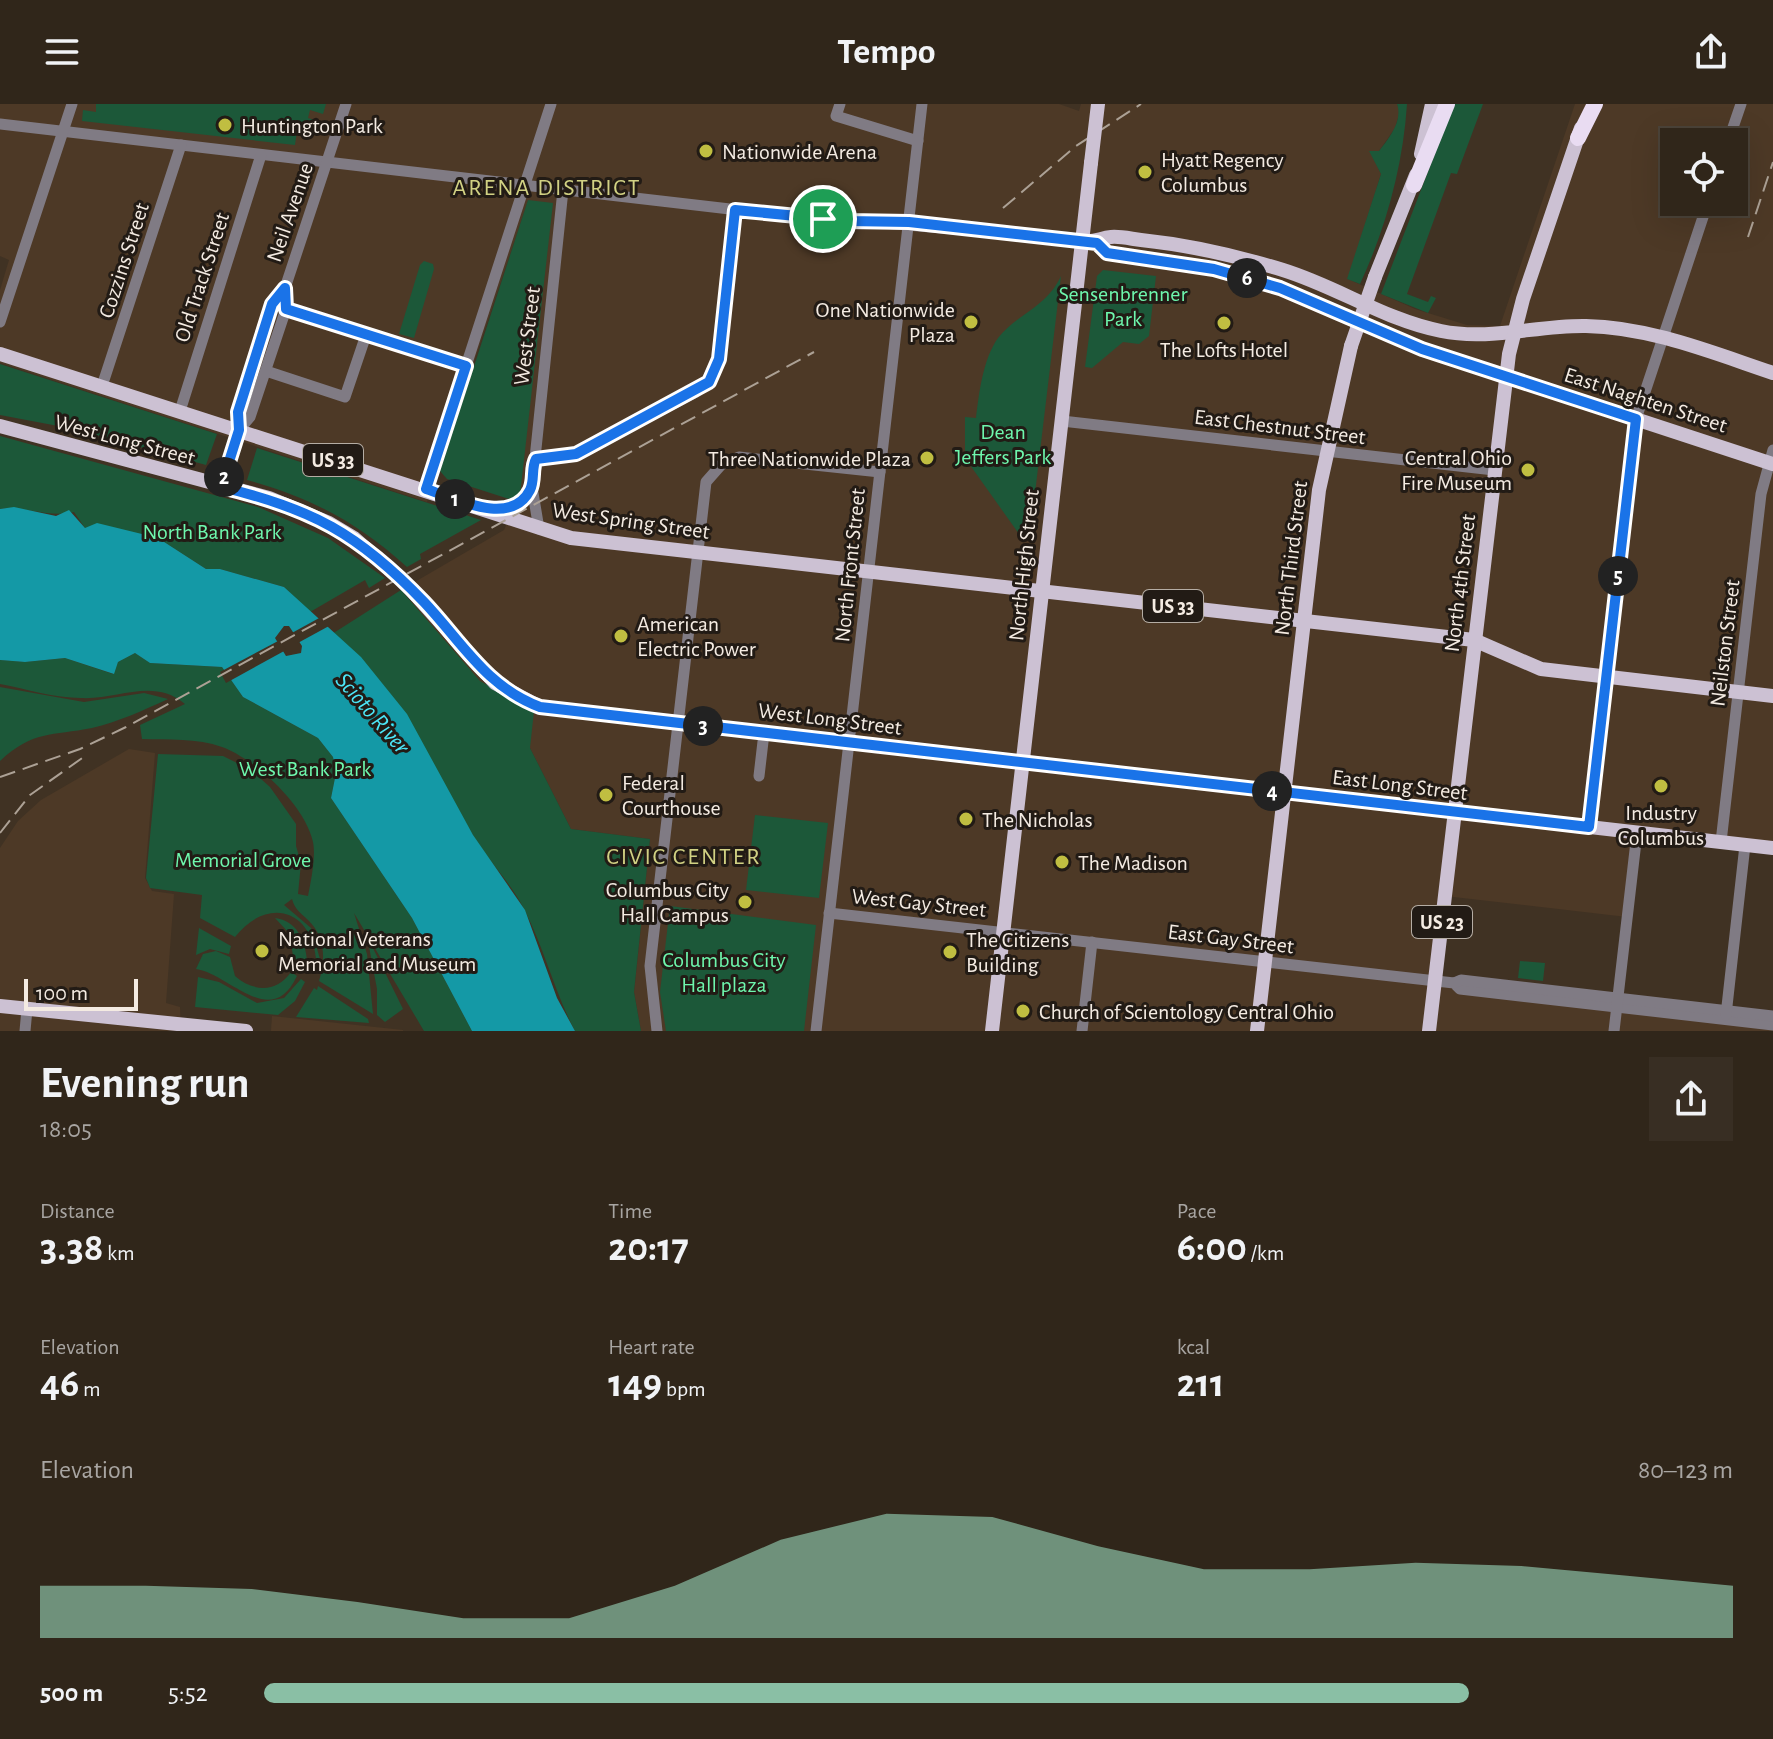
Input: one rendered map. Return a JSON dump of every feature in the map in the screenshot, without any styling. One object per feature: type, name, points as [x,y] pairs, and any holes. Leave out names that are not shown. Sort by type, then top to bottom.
[{"type":"highway","points":[[1414,185],[1447,104]]},
{"type":"highway","points":[[1578,138],[1592,104]]},
{"type":"main road","name":"North High Street","points":[[992,1031],[1062,421],[1090,242],[1091,163],[1098,104]]},
{"type":"main road","name":"North Third Street","points":[[1257,1031],[1326,451],[1345,365],[1375,277],[1414,185],[1432,104]]},
{"type":"main road","name":"North 4th Street","points":[[1429,1031],[1505,377],[1514,332],[1578,138]]},
{"type":"main road","points":[[1090,242],[1110,237],[1149,241],[1250,260],[1317,282],[1411,324],[1456,334],[1589,326],[1663,338],[1773,373]]},
{"type":"main road","name":"East Naghten Street","points":[[1090,242],[1107,253],[1214,269],[1280,288],[1393,336],[1505,377],[1772,459]]},
{"type":"main road","points":[[1393,336],[1400,326],[1411,324]]},
{"type":"main road","name":"West Spring Street","points":[[0,354],[571,538],[1042,591]]},
{"type":"main road","name":"West Long Street","points":[[0,426],[297,508],[354,538],[425,603],[483,672],[517,697],[546,708],[1023,763]]},
{"type":"main road","name":"US 33","points":[[1042,591],[1474,640]]},
{"type":"main road","points":[[1474,640],[1531,666],[1773,696]]},
{"type":"main road","name":"East Long Street","points":[[1023,763],[1773,848]]},
{"type":"main road","points":[[0,1006],[175,1027],[246,1031]]},
{"type":"street","points":[[0,322],[72,104]]},
{"type":"street","name":"Neil Avenue","points":[[221,487],[239,430],[238,412],[272,304],[285,288],[346,104]]},
{"type":"street","points":[[426,489],[551,104]]},
{"type":"street","name":"North Front Street","points":[[816,1031],[922,104]]},
{"type":"street","points":[[1733,128],[1741,104]]},
{"type":"street","points":[[838,110],[918,141]]},
{"type":"street","points":[[0,124],[735,210],[848,221],[909,222],[1090,242]]},
{"type":"street","name":"Cozzins Street","points":[[102,386],[181,145]]},
{"type":"street","name":"Old Track Street","points":[[180,411],[261,155]]},
{"type":"street","name":"West Street","points":[[539,529],[532,487],[533,462],[563,190]]},
{"type":"street","points":[[533,462],[541,457],[576,454],[709,382],[719,359],[735,210]]},
{"type":"street","points":[[1589,827],[1636,419],[1703,216]]},
{"type":"street","points":[[285,288],[280,304],[286,309],[466,366]]},
{"type":"street","name":"Neil Avenue","points":[[239,430],[250,417],[286,309]]},
{"type":"street","points":[[266,371],[345,397],[366,335]]},
{"type":"street","name":"East Chestnut Street","points":[[1062,421],[1494,470]]},
{"type":"street","points":[[657,1031],[650,966],[704,489],[712,473],[728,460],[750,457],[880,472]]},
{"type":"street","name":"Neilston Street","points":[[1721,842],[1761,494],[1772,459]]},
{"type":"street","points":[[486,509],[511,507],[522,501],[532,487]]},
{"type":"street","points":[[759,776],[764,733]]},
{"type":"street","points":[[1614,1031],[1637,833]]},
{"type":"street","points":[[1726,1015],[1745,845]]},
{"type":"street","name":"West Gay Street","points":[[829,913],[1004,932]]},
{"type":"street","name":"East Gay Street","points":[[1004,932],[1454,983],[1460,989],[1618,1002],[1726,1015],[1773,1025]]},
{"type":"street","points":[[1082,1029],[1092,942]]},
{"type":"street","points":[[25,1031],[27,1009]]},
{"type":"street","name":"East Gay Street","points":[[1726,1015],[1773,1016]]},
{"type":"shaded area","points":[[0,104],[1059,104],[1079,111],[1081,104],[1397,104],[1400,111],[1395,128],[1379,151],[1370,151],[1381,174],[1348,279],[1415,309],[1467,325],[1500,326],[1575,104],[1773,104],[1773,848],[1637,833],[1627,917],[1445,896],[1436,981],[1773,1024],[1773,1031],[641,1031],[634,992],[650,839],[571,829],[530,748],[518,705],[480,682],[401,590],[504,530],[520,495],[528,201],[427,502],[0,363],[0,290],[9,260],[0,256]]},
{"type":"shaded area","points":[[129,749],[155,753],[145,878],[152,891],[174,894],[166,1003],[180,1007],[181,1031],[0,1031],[0,848],[18,821],[41,800]]},
{"type":"shaded area","points":[[272,1016],[403,1030],[403,1031],[271,1031]]},
{"type":"green space","name":"Huntington Park","points":[[96,104],[326,104],[323,114],[310,110],[308,118],[314,120],[311,129],[297,131],[295,145],[82,121],[83,110],[96,112]]},
{"type":"green space","points":[[1397,104],[1407,104],[1397,173],[1378,241],[1360,284],[1347,279],[1381,174],[1369,151],[1379,151],[1391,135],[1397,123]]},
{"type":"green space","points":[[1454,104],[1483,104],[1457,174],[1451,173],[1407,294],[1428,302],[1431,296],[1436,298],[1428,313],[1381,294]]},
{"type":"green space","points":[[528,200],[553,203],[520,495],[509,499],[447,479],[440,471]]},
{"type":"green space","points":[[424,261],[433,264],[434,269],[414,338],[399,334],[420,265]]},
{"type":"green space","name":"Sensenbrenner Park","points":[[1103,270],[1156,276],[1149,336],[1139,344],[1123,342],[1092,368],[1085,367],[1097,276]]},
{"type":"green space","name":"Dean Jeffers Park","points":[[1061,276],[1030,535],[1019,534],[965,458],[965,417],[976,418],[985,366],[998,338],[1048,296]]},
{"type":"green space","name":"North Bank Park","points":[[0,364],[217,434],[206,465],[74,429],[0,415]]},
{"type":"green space","name":"North Bank Park","points":[[0,436],[258,507],[328,538],[385,578],[369,588],[365,580],[310,612],[284,587],[220,569],[206,569],[158,538],[85,528],[74,512],[55,514],[0,509]]},
{"type":"green space","name":"North Bank Park","points":[[257,448],[481,520],[420,554],[421,559],[407,567],[370,537],[333,513],[247,480]]},
{"type":"green space","points":[[401,590],[480,681],[534,711],[530,748],[571,829],[650,839],[634,992],[641,1031],[575,1031],[521,903],[474,837],[397,704],[358,657],[332,634]]},
{"type":"green space","points":[[135,653],[150,663],[222,667],[243,697],[318,738],[333,757],[336,773],[331,798],[412,918],[472,1031],[424,1031],[354,913],[367,954],[373,1014],[319,981],[323,964],[321,941],[314,926],[296,908],[292,899],[284,905],[311,928],[320,959],[316,959],[306,928],[285,914],[260,916],[235,937],[200,918],[202,895],[150,888],[146,878],[158,754],[223,756],[251,770],[270,787],[296,824],[296,846],[301,863],[298,894],[308,896],[314,848],[308,828],[289,799],[263,773],[235,753],[203,742],[142,739],[140,725],[185,704],[173,696],[148,691],[71,698],[0,684],[0,660],[25,662],[65,658],[113,674],[118,662]]},
{"type":"green space","points":[[0,687],[84,702],[144,693],[168,699],[92,728],[33,739],[0,761]]},
{"type":"green space","points":[[755,815],[828,823],[819,898],[746,890]]},
{"type":"green space","name":"Columbus City Hall plaza","points":[[670,906],[816,925],[804,1031],[666,1031],[660,992]]},
{"type":"green space","points":[[275,918],[294,927],[304,945],[307,960],[294,961],[289,933]]},
{"type":"green space","points":[[199,928],[231,946],[229,954],[210,949],[196,955]]},
{"type":"green space","points":[[367,936],[403,1009],[385,1022],[377,1015],[377,989]]},
{"type":"green space","points":[[216,951],[230,957],[235,976],[249,985],[272,987],[291,972],[297,976],[287,992],[275,999],[250,995],[196,969],[203,954]]},
{"type":"green space","points":[[1520,961],[1545,963],[1543,981],[1518,978]]},
{"type":"green space","points":[[198,977],[219,982],[257,1003],[284,998],[301,979],[305,982],[295,1001],[278,1015],[195,1007]]},
{"type":"green space","points":[[318,986],[368,1019],[369,1023],[296,1017]]},
{"type":"water","name":"Scioto River","points":[[14,507],[56,516],[69,510],[85,528],[97,523],[158,538],[206,569],[220,569],[284,587],[361,657],[407,714],[473,835],[525,910],[557,998],[575,1031],[472,1031],[412,918],[331,798],[336,773],[333,757],[318,738],[243,697],[222,667],[150,663],[135,653],[118,662],[114,674],[65,658],[25,662],[0,660],[0,509]],"holes":[[[284,626],[289,626],[302,646],[301,653],[286,656],[275,638]]]},
{"type":"pier","points":[[321,617],[329,626],[296,644],[290,634]]},
{"type":"pier","points":[[280,640],[286,650],[226,683],[220,672]]},
{"type":"railway","points":[[1003,208],[1076,146],[1141,104]]},
{"type":"railway","points":[[1748,237],[1773,162]]},
{"type":"railway","points":[[0,777],[80,749],[126,727],[814,352]]},
{"type":"railway","points":[[0,833],[30,795],[85,756]]},
{"type":"place","name":"Huntington Park","points":[[225,125]]},
{"type":"place","name":"Nationwide Arena","points":[[706,151]]},
{"type":"place","name":"Hyatt Regency Columbus","points":[[1145,172]]},
{"type":"place","name":"One Nationwide Plaza","points":[[971,322]]},
{"type":"place","name":"The Lofts Hotel","points":[[1224,323]]},
{"type":"place","name":"Three Nationwide Plaza","points":[[927,458]]},
{"type":"place","name":"Central Ohio Fire Museum","points":[[1528,470]]},
{"type":"place","name":"American Electric Power","points":[[621,636]]},
{"type":"place","name":"Industry Columbus","points":[[1661,786]]},
{"type":"place","name":"Federal Courthouse","points":[[606,795]]},
{"type":"place","name":"The Nicholas","points":[[966,819]]},
{"type":"place","name":"The Madison","points":[[1062,862]]},
{"type":"place","name":"Columbus City Hall Campus","points":[[745,902]]},
{"type":"place","name":"National Veterans Memorial and Museum","points":[[262,951]]},
{"type":"place","name":"The Citizens Building","points":[[950,952]]},
{"type":"place","name":"Church of Scientology Central Ohio","points":[[1023,1011]]},
{"type":"district","name":"ARENA DISTRICT","points":[[547,187]]},
{"type":"district","name":"CIVIC CENTER","points":[[684,856]]},
{"type":"route","points":[[735,210],[823,219],[909,222],[1097,243],[1107,253],[1229,273],[1310,299],[1422,349],[1636,419],[1589,827],[540,707],[495,683],[425,603],[354,538],[305,511],[269,498],[221,487],[239,430],[238,412],[272,304],[285,288],[286,309],[466,366],[426,489],[486,509],[511,507],[522,501],[532,487],[533,462],[536,459],[576,454],[696,392],[709,382],[719,359],[735,210]]},
{"type":"park label","name":"West Bank Park","points":[[305,768]]},
{"type":"park label","name":"Memorial Grove","points":[[243,859]]}]
